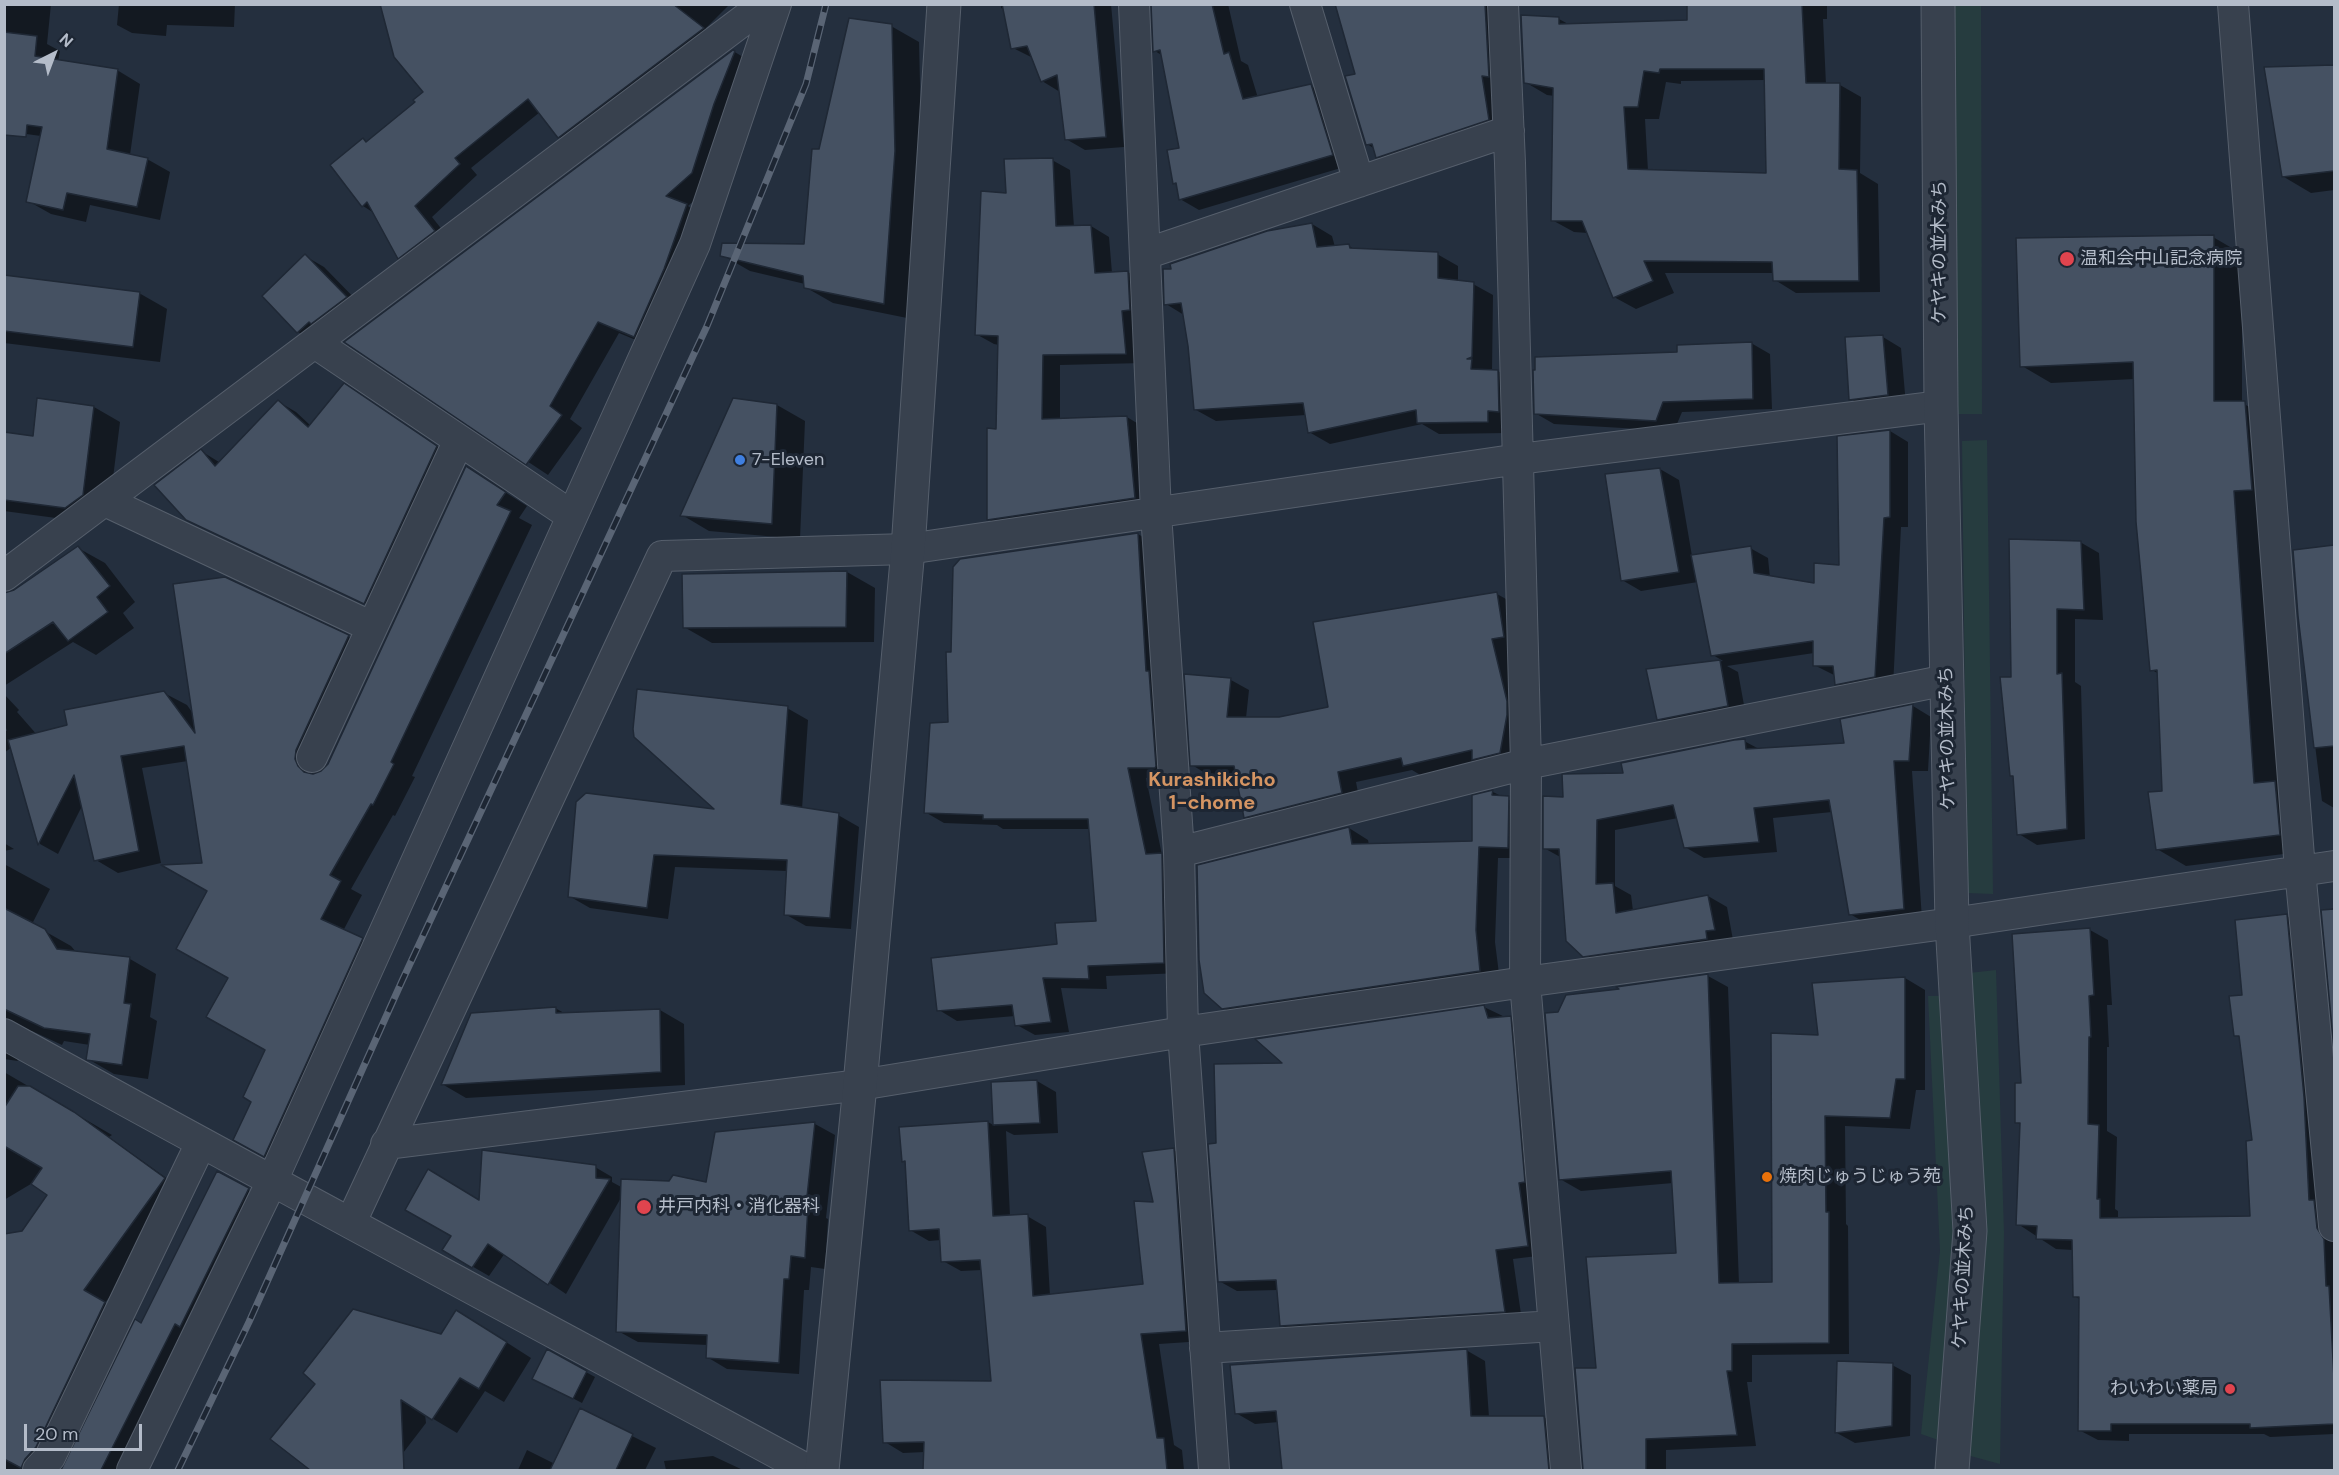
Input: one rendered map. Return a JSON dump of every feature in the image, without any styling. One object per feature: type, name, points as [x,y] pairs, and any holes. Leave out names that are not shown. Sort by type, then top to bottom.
[{"type":"street","points":[[4,576],[765,4]]},
{"type":"street","points":[[132,1470],[272,1181],[695,244],[776,4]]},
{"type":"street","points":[[822,1470],[860,1085],[908,549],[944,4]]},
{"type":"street","points":[[1134,4],[1156,513],[1179,852],[1183,1032],[1214,1470]]},
{"type":"street","points":[[1305,4],[1359,182]]},
{"type":"street","points":[[1503,4],[1519,459],[1526,764],[1526,982],[1566,1470]]},
{"type":"street","name":"ケヤキの並木みち","points":[[1938,4],[1941,406],[1952,923],[1970,1231],[1952,1470]]},
{"type":"street","points":[[2233,4],[2300,870],[2334,1226]]},
{"type":"street","points":[[1145,254],[1509,131]]},
{"type":"street","points":[[315,343],[572,516]]},
{"type":"street","points":[[351,1222],[662,556],[908,549],[1519,459],[1941,406]]},
{"type":"street","points":[[312,758],[459,440]]},
{"type":"street","points":[[105,501],[372,627]]},
{"type":"street","points":[[1179,852],[1526,764],[1947,680]]},
{"type":"street","points":[[386,1144],[860,1085],[1183,1032],[1952,923],[2334,866]]},
{"type":"street","points":[[4,1034],[201,1143],[808,1470]]},
{"type":"street","points":[[38,1470],[50,1457],[201,1143]]},
{"type":"street","points":[[1205,1348],[1554,1326]]},
{"type":"green space","points":[[1953,5],[1981,5],[1982,414],[1953,414]]},
{"type":"green space","points":[[1987,440],[1993,894],[1967,893],[1962,441]]},
{"type":"green space","points":[[1996,970],[2004,1233],[2000,1464],[1967,1455],[1969,973]]},
{"type":"green space","points":[[1928,996],[1947,996],[1958,1256],[1944,1442],[1921,1434],[1940,1251]]},
{"type":"building","points":[[380,4],[673,4],[704,28],[558,138],[528,99],[455,158],[460,164],[415,206],[435,231],[398,259],[367,202],[362,207],[330,165],[363,138],[366,142],[415,102],[413,100],[423,92],[394,57]]},
{"type":"building","points":[[1002,4],[1094,4],[1106,137],[1065,140],[1057,75],[1041,82],[1027,46],[1011,49]]},
{"type":"building","points":[[1151,4],[1212,4],[1224,54],[1229,52],[1243,99],[1311,84],[1333,155],[1179,200],[1176,183],[1173,184],[1167,150],[1179,148],[1160,50],[1153,52]]},
{"type":"building","points":[[1335,4],[1485,4],[1489,77],[1482,76],[1489,120],[1376,158],[1372,144],[1366,145],[1345,76],[1355,74]]},
{"type":"building","points":[[1687,4],[1802,4],[1806,83],[1840,83],[1839,169],[1857,170],[1859,281],[1773,281],[1772,262],[1644,261],[1653,281],[1613,298],[1582,221],[1551,221],[1553,88],[1524,83],[1521,15],[1559,17],[1559,24],[1687,20]],"holes":[[[1660,69],[1764,69],[1766,173],[1628,169],[1624,107],[1638,107],[1644,71],[1659,73]]]},
{"type":"building","points":[[849,18],[892,24],[895,151],[884,304],[804,288],[803,276],[720,256],[722,243],[804,244],[812,149],[819,149]]},
{"type":"building","points":[[4,32],[37,36],[35,56],[118,69],[107,149],[148,158],[137,207],[67,193],[63,210],[26,202],[42,127],[27,125],[26,137],[4,135]]},
{"type":"building","points":[[733,50],[735,51],[714,104],[692,173],[666,196],[687,204],[664,269],[634,337],[598,322],[550,406],[562,415],[526,465],[344,342]]},
{"type":"building","points":[[2334,65],[2334,171],[2282,177],[2264,67]]},
{"type":"building","points":[[1053,158],[1056,226],[1091,225],[1095,273],[1128,271],[1130,310],[1122,311],[1126,354],[1043,355],[1042,419],[1127,416],[1135,498],[987,520],[987,428],[996,429],[998,336],[975,335],[981,191],[1006,193],[1004,159]]},
{"type":"building","points":[[1312,223],[1317,247],[1349,244],[1350,248],[1438,252],[1438,278],[1474,282],[1472,357],[1467,359],[1472,359],[1471,369],[1498,370],[1499,412],[1488,411],[1488,422],[1417,423],[1416,410],[1308,433],[1303,403],[1194,410],[1181,303],[1164,305],[1163,269],[1171,269],[1170,264],[1267,231]]},
{"type":"building","points":[[2214,235],[2214,401],[2245,401],[2252,490],[2234,491],[2254,783],[2275,781],[2280,835],[2156,850],[2148,792],[2162,791],[2157,670],[2150,671],[2136,522],[2133,362],[2020,367],[2016,238]]},
{"type":"building","points":[[305,254],[347,297],[311,324],[309,322],[297,333],[262,296]]},
{"type":"building","points":[[4,275],[140,292],[133,347],[4,331]]},
{"type":"building","points":[[1883,335],[1888,395],[1849,400],[1845,337]]},
{"type":"building","points":[[1752,342],[1753,399],[1663,402],[1656,421],[1534,414],[1535,357],[1677,352],[1677,345]]},
{"type":"building","points":[[344,383],[437,446],[364,604],[186,520],[154,485],[201,449],[215,466],[278,400],[308,427]]},
{"type":"building","points":[[37,398],[94,406],[83,495],[65,508],[4,500],[4,432],[33,436]]},
{"type":"building","name":"7-Eleven","points":[[733,398],[777,404],[772,524],[680,516]]},
{"type":"building","points":[[1890,430],[1890,517],[1884,518],[1875,677],[1835,685],[1833,666],[1813,666],[1813,641],[1711,656],[1691,555],[1751,546],[1754,573],[1814,583],[1814,563],[1839,565],[1837,436]]},
{"type":"building","points":[[466,466],[506,492],[497,505],[511,511],[391,762],[394,764],[373,805],[371,804],[330,875],[341,881],[321,919],[363,938],[264,1157],[233,1140],[251,1102],[243,1097],[265,1050],[206,1017],[228,978],[176,949],[207,891],[161,865],[202,863],[184,746],[121,756],[139,851],[94,861],[74,775],[38,845],[8,740],[67,725],[64,710],[164,691],[195,733],[173,584],[225,577],[349,635],[296,750],[295,759],[304,772],[313,774],[321,771],[328,764]]},
{"type":"building","points":[[1660,468],[1679,572],[1621,581],[1605,474]]},
{"type":"building","points":[[1138,533],[1146,671],[1149,671],[1156,766],[1155,768],[1128,768],[1146,854],[1162,853],[1164,963],[1088,966],[1089,979],[1043,978],[1051,1022],[1015,1026],[1012,1005],[937,1011],[931,958],[1057,944],[1055,923],[1096,921],[1088,819],[983,819],[983,815],[924,813],[930,723],[948,722],[946,652],[951,652],[953,567],[960,559]]},
{"type":"building","points":[[2009,539],[2081,541],[2084,610],[2057,609],[2057,674],[2062,673],[2067,829],[2017,835],[2013,776],[2010,776],[2000,677],[2011,677]]},
{"type":"building","points":[[2334,545],[2334,746],[2314,748],[2298,616],[2293,550]]},
{"type":"building","points":[[78,546],[110,586],[97,597],[108,612],[68,641],[53,622],[4,654],[4,593],[14,590]]},
{"type":"building","points":[[847,571],[846,627],[683,628],[682,574]]},
{"type":"building","points":[[1497,592],[1504,637],[1492,639],[1507,701],[1507,715],[1500,753],[1472,760],[1472,750],[1403,766],[1401,758],[1338,772],[1342,793],[1244,818],[1234,766],[1190,766],[1184,674],[1231,678],[1227,717],[1279,717],[1328,707],[1313,622]]},
{"type":"building","points":[[1720,660],[1728,706],[1657,720],[1646,669]]},
{"type":"building","points":[[637,689],[788,706],[781,804],[839,813],[830,918],[784,915],[787,860],[654,855],[647,908],[568,897],[576,802],[586,793],[714,809],[634,737]]},
{"type":"building","points":[[1913,704],[1909,761],[1894,761],[1904,909],[1849,915],[1829,800],[1754,808],[1759,842],[1684,848],[1673,805],[1597,820],[1596,884],[1613,883],[1616,913],[1708,895],[1715,930],[1706,931],[1707,939],[1583,957],[1566,941],[1559,849],[1543,849],[1543,796],[1563,797],[1562,774],[1623,773],[1621,763],[1734,740],[1745,739],[1746,749],[1844,743],[1840,719]]},
{"type":"building","points":[[1493,790],[1492,795],[1509,796],[1508,848],[1479,847],[1476,930],[1480,971],[1222,1009],[1204,993],[1199,960],[1197,865],[1349,827],[1352,844],[1472,841],[1472,795]]},
{"type":"building","points":[[4,908],[45,929],[57,949],[130,957],[124,1003],[131,1004],[122,1065],[86,1060],[90,1034],[44,1028],[4,1009]]},
{"type":"building","points":[[2334,909],[2334,1050],[2321,910]]},
{"type":"building","points":[[2287,914],[2304,1097],[2309,1200],[2314,1200],[2317,1228],[2324,1239],[2326,1286],[2329,1286],[2334,1424],[2250,1428],[2250,1424],[2111,1424],[2111,1431],[2078,1431],[2079,1297],[2073,1297],[2072,1240],[2036,1239],[2037,1226],[2016,1225],[2020,1123],[2015,1123],[2015,1083],[2021,1083],[2012,934],[2090,928],[2094,995],[2089,996],[2091,1037],[2089,1037],[2088,1124],[2099,1125],[2097,1199],[2100,1199],[2100,1218],[2250,1216],[2246,1141],[2252,1140],[2239,1036],[2234,1036],[2229,996],[2242,995],[2235,920]]},
{"type":"building","points":[[1708,974],[1719,1283],[1772,1282],[1771,1033],[1818,1035],[1812,983],[1905,977],[1905,1079],[1896,1079],[1890,1118],[1825,1116],[1826,1212],[1829,1212],[1829,1343],[1732,1344],[1732,1371],[1727,1371],[1737,1435],[1646,1439],[1646,1470],[1583,1470],[1575,1368],[1596,1368],[1586,1257],[1676,1253],[1671,1171],[1559,1180],[1545,1013],[1558,1012],[1566,995],[1619,989],[1616,987]]},
{"type":"building","points":[[1484,1005],[1488,1018],[1511,1016],[1525,1182],[1519,1183],[1528,1246],[1496,1250],[1505,1312],[1280,1326],[1276,1280],[1218,1282],[1208,1144],[1216,1143],[1214,1064],[1282,1063],[1255,1039]]},
{"type":"building","points":[[556,1007],[556,1013],[660,1009],[661,1072],[441,1085],[471,1013]]},
{"type":"building","points":[[1037,1080],[1040,1123],[993,1125],[991,1082]]},
{"type":"building","points":[[18,1086],[30,1086],[74,1112],[165,1178],[84,1290],[105,1302],[36,1447],[25,1459],[21,1468],[4,1459],[4,1234],[22,1231],[47,1195],[31,1184],[42,1168],[4,1146],[4,1108]]},
{"type":"building","points":[[988,1121],[993,1216],[1028,1214],[1033,1296],[1143,1284],[1134,1201],[1153,1202],[1142,1152],[1174,1148],[1186,1331],[1141,1334],[1157,1438],[1164,1438],[1167,1470],[923,1470],[924,1442],[883,1443],[880,1380],[991,1381],[980,1260],[941,1262],[939,1229],[909,1231],[905,1161],[902,1162],[899,1127]]},
{"type":"building","points":[[815,1122],[806,1206],[808,1206],[805,1258],[791,1256],[789,1279],[784,1279],[779,1363],[706,1358],[707,1335],[616,1332],[621,1179],[669,1181],[673,1175],[706,1182],[715,1132]]},
{"type":"building","points":[[482,1150],[596,1165],[596,1178],[610,1179],[548,1285],[488,1244],[472,1268],[442,1250],[451,1236],[405,1210],[428,1169],[479,1200]]},
{"type":"building","points":[[217,1171],[249,1188],[180,1327],[175,1324],[101,1470],[61,1470],[135,1319],[141,1323]]},
{"type":"building","points":[[353,1309],[441,1334],[456,1310],[507,1342],[479,1389],[460,1378],[432,1420],[401,1400],[404,1470],[310,1470],[270,1439],[315,1384],[303,1373]]},
{"type":"building","points":[[547,1349],[587,1371],[573,1399],[532,1379]]},
{"type":"building","points":[[1467,1349],[1471,1416],[1544,1416],[1549,1470],[1282,1470],[1276,1411],[1235,1414],[1230,1365]]},
{"type":"building","points":[[1837,1361],[1893,1363],[1892,1426],[1835,1433]]},
{"type":"building","points":[[580,1408],[633,1434],[616,1470],[550,1470]]},
{"type":"railway","points":[[178,1470],[249,1322],[402,981],[707,326],[806,84],[826,4]]},
{"type":"place","name":"温和会中山記念病院","points":[[2067,259]]},
{"type":"place","name":"7-Eleven","points":[[740,460]]},
{"type":"place","name":"焼肉じゅうじゅう苑","points":[[1767,1177]]},
{"type":"place","name":"井戸内科・消化器科","points":[[644,1207]]},
{"type":"place","name":"わいわい薬局","points":[[2230,1389]]},
{"type":"district","name":"Kurashikicho 1-chome","points":[[1212,792]]}]
